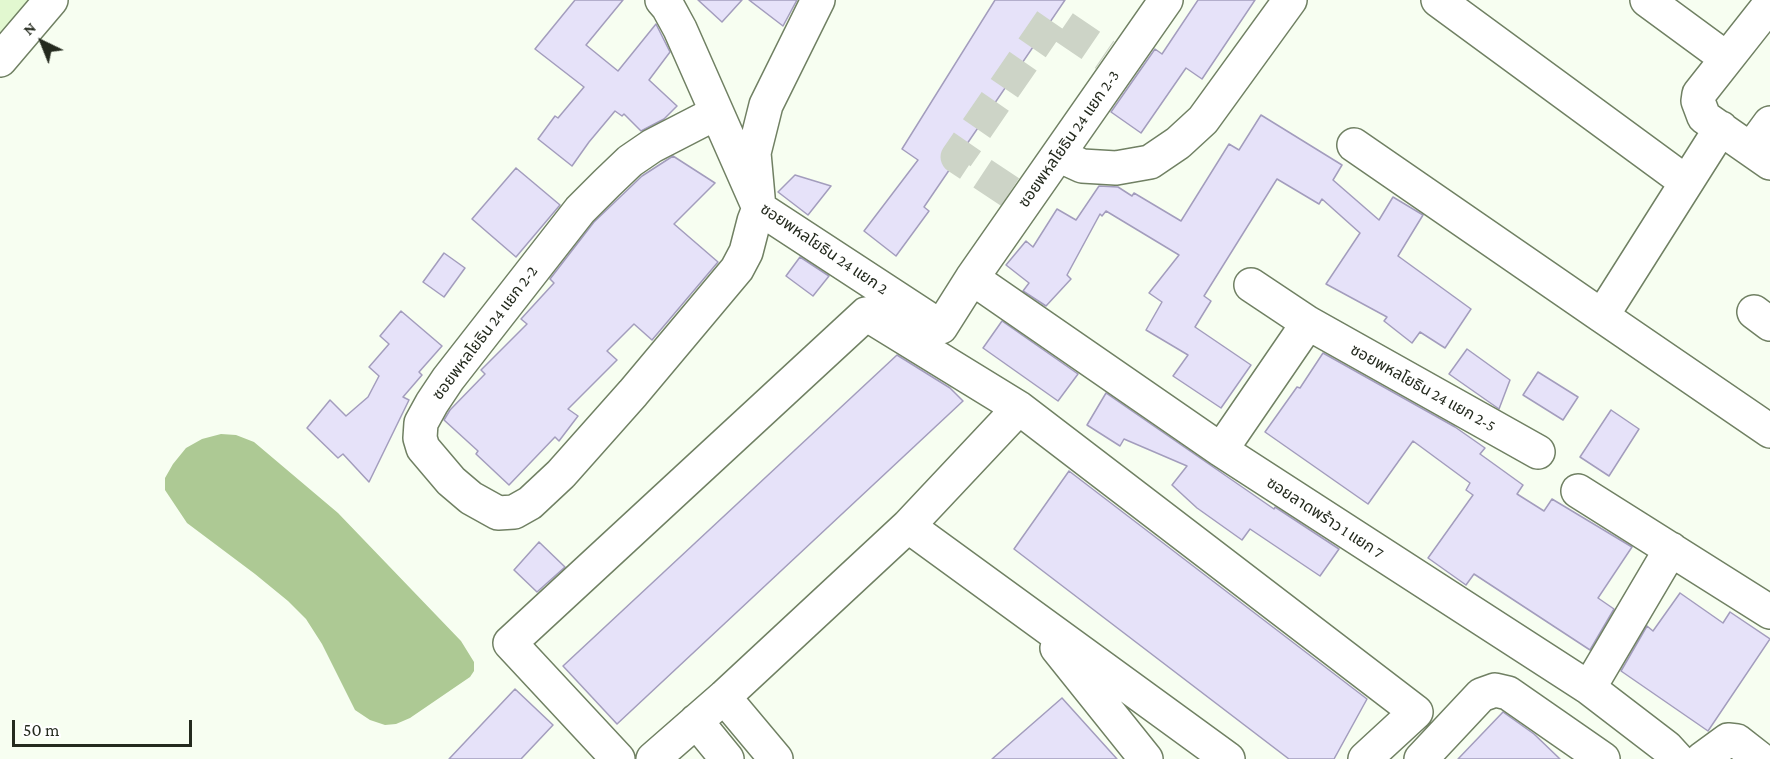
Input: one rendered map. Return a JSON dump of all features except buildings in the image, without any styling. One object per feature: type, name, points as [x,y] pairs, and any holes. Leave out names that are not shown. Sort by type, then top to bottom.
[{"type":"street","points":[[0,60],[51,0]]},
{"type":"street","name":"ซอยพหลโยธิน 24 แยก 2","points":[[662,0],[680,29],[759,208],[940,327],[972,278]]},
{"type":"street","points":[[759,208],[754,153],[766,105],[818,0]]},
{"type":"street","name":"ซอยพหลโยธิน 24 แยก 2-3","points":[[972,278],[1017,197],[1058,155],[1113,60],[1166,0]]},
{"type":"street","points":[[1058,155],[1082,166],[1116,168],[1150,162],[1178,143],[1203,120],[1290,0]]},
{"type":"street","points":[[1438,0],[1686,182]]},
{"type":"street","points":[[1647,0],[1726,58]]},
{"type":"street","points":[[1764,145],[1721,128],[1704,117],[1698,101],[1699,94],[1770,4]]},
{"type":"street","name":"ซอยพหลโยธิน 24 แยก 2-2","points":[[716,113],[652,146],[630,161],[580,210],[432,403],[422,423],[420,438],[423,448],[451,481],[471,498],[498,513],[513,512],[530,503],[561,474],[633,393],[736,269],[746,252],[759,208]]},
{"type":"street","points":[[1602,316],[1721,128]]},
{"type":"street","points":[[1354,145],[1770,431]]},
{"type":"street","name":"ซอยลาดพร้าว 1 แยก 7","points":[[972,278],[1221,450],[1589,688],[1666,747],[1677,759]]},
{"type":"street","name":"ซอยพหลโยธิน 24 แยก 2-5","points":[[1251,285],[1308,323],[1538,452]]},
{"type":"street","points":[[618,759],[510,643],[866,314],[1019,408],[1416,712],[1365,759]]},
{"type":"street","points":[[1221,450],[1308,323]]},
{"type":"street","points":[[653,759],[724,697],[908,526],[1019,408]]},
{"type":"street","points":[[1578,491],[1770,612]]},
{"type":"street","points":[[908,526],[1228,759]]},
{"type":"street","points":[[1589,688],[1671,549]]},
{"type":"street","points":[[1029,613],[1146,759]]},
{"type":"street","points":[[1537,713],[1560,671]]},
{"type":"street","points":[[1421,759],[1481,695],[1496,690],[1508,693],[1603,759]]},
{"type":"street","points":[[724,697],[776,759]]},
{"type":"street","points":[[696,721],[727,759]]},
{"type":"street","points":[[1702,759],[1728,740],[1737,741],[1760,759]]},
{"type":"shaded area","points":[[0,0],[38,0],[0,44]]},
{"type":"shaded area","points":[[221,434],[236,435],[254,442],[338,513],[461,641],[474,662],[474,671],[470,677],[410,718],[396,724],[385,725],[370,720],[355,710],[322,644],[306,619],[255,574],[187,523],[165,490],[165,478],[186,448],[202,439]]},
{"type":"tunnel","points":[[1010,192],[957,157],[1052,19],[1105,55]]}]
